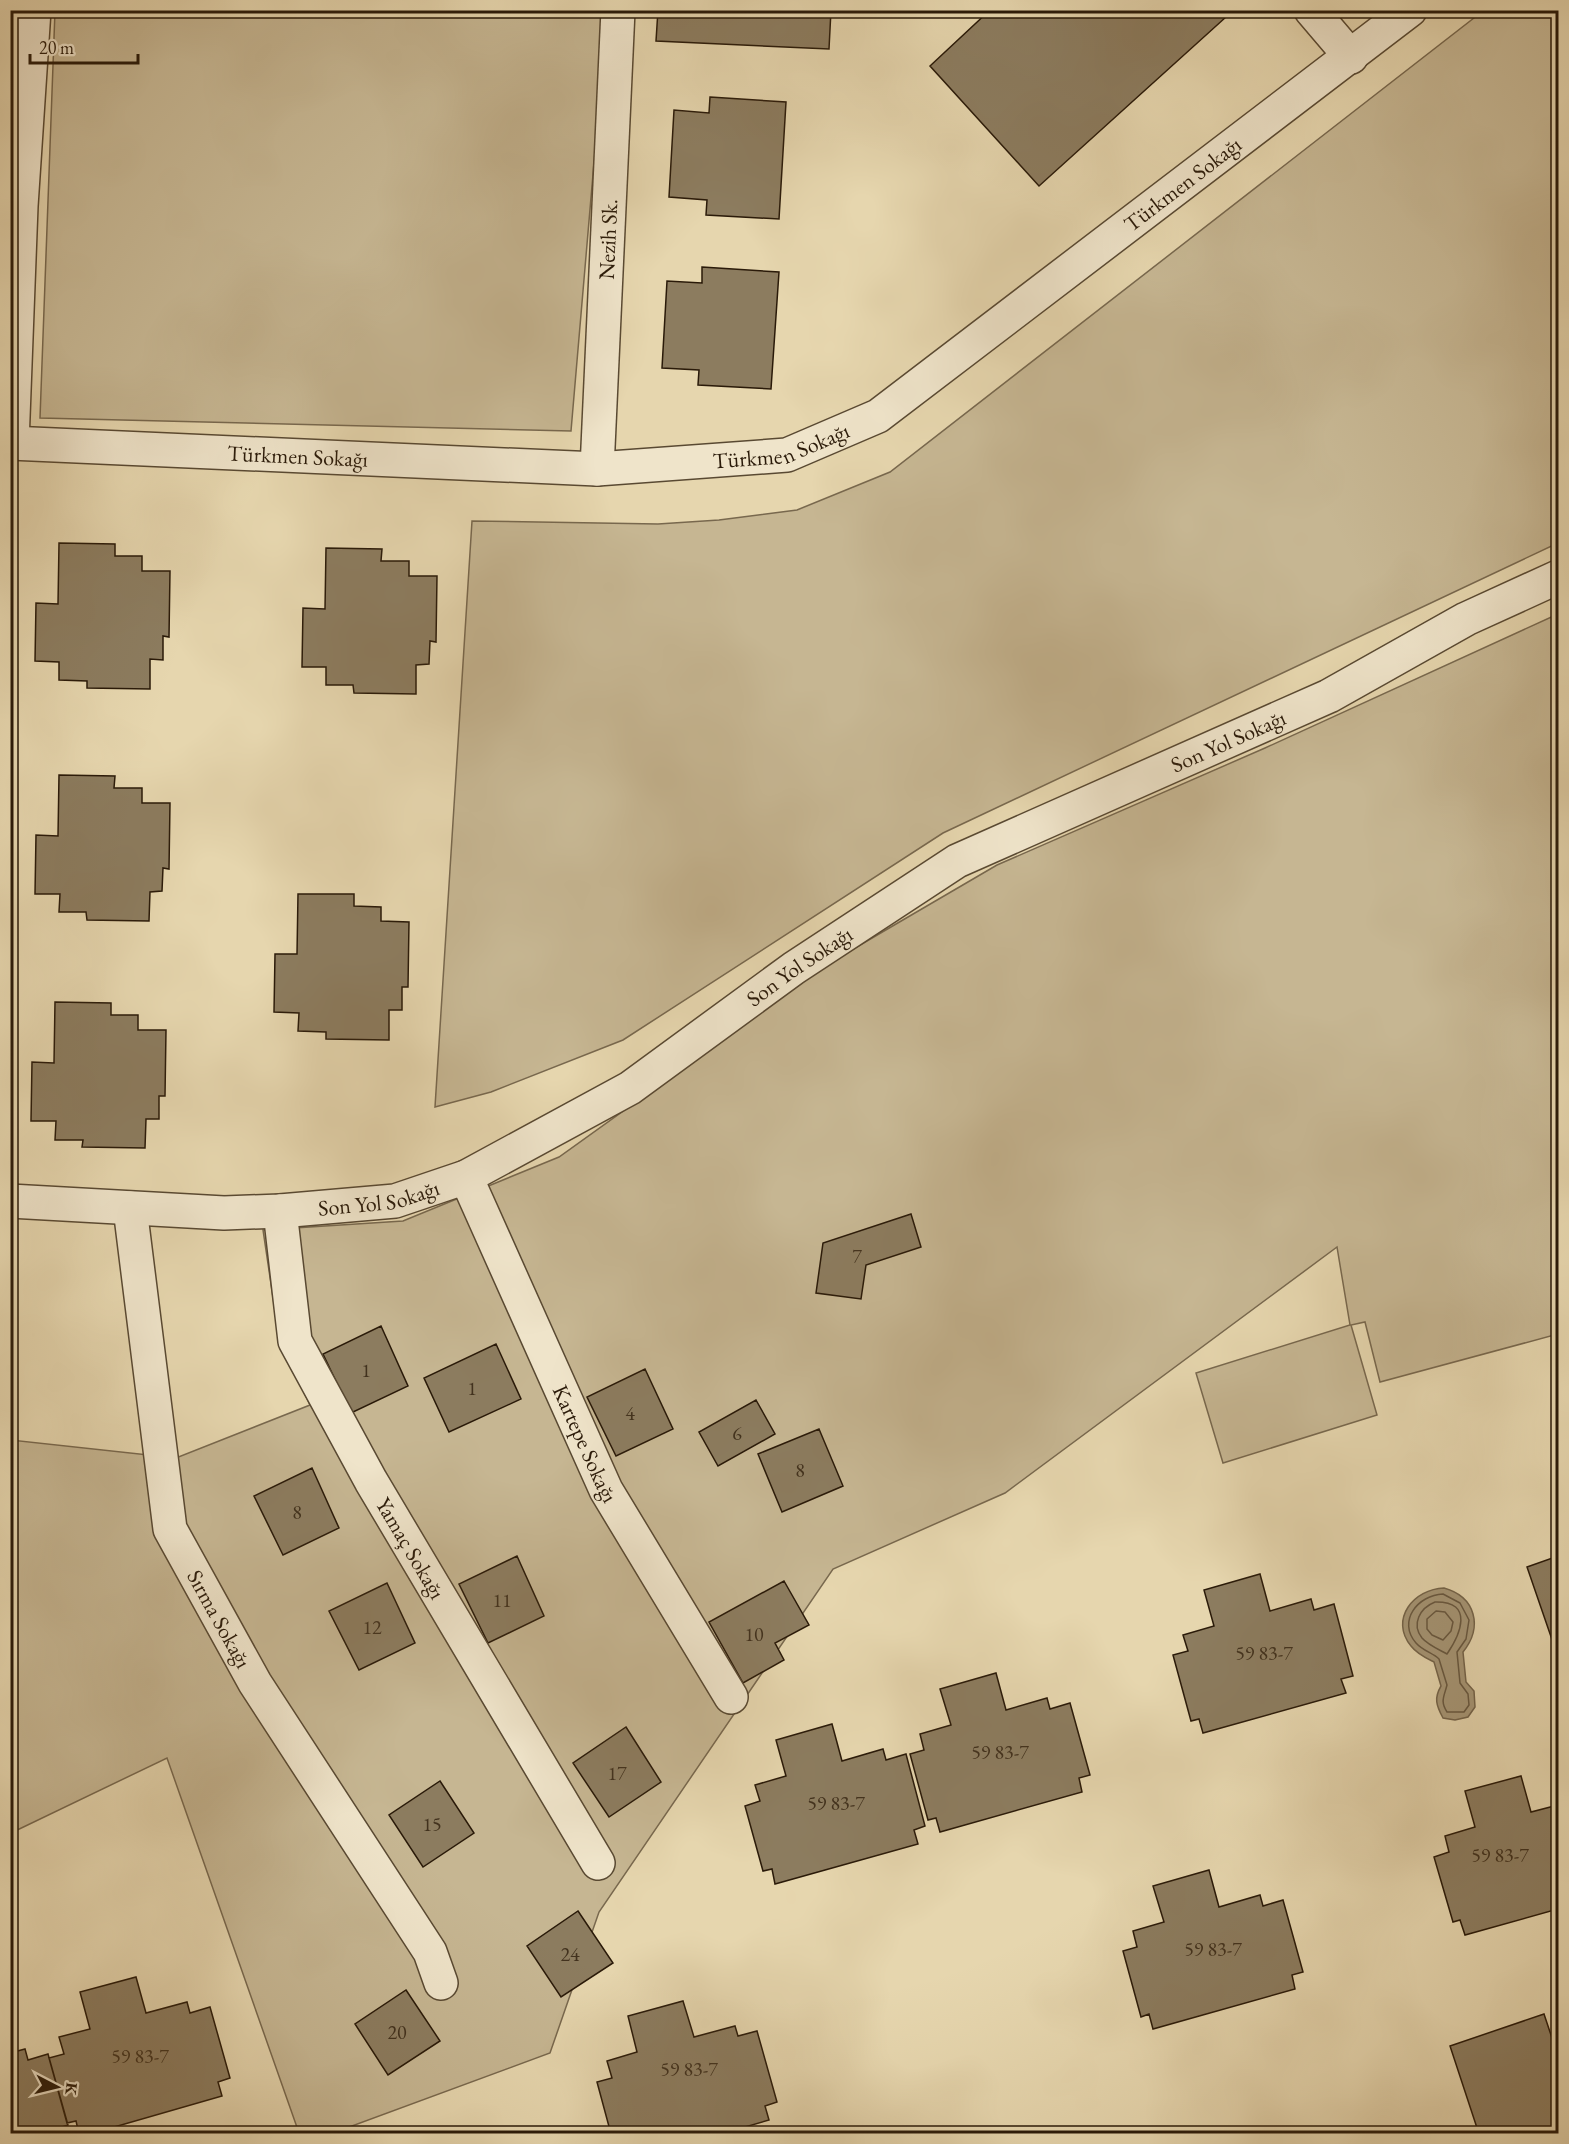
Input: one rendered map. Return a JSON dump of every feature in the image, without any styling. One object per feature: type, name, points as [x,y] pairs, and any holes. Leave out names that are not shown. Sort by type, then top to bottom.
[{"type":"street","points":[[11,443],[16,206],[34,10]]},
{"type":"street","name":"Nezih Sk.","points":[[597,469],[618,10]]},
{"type":"street","points":[[1311,10],[1351,57]]},
{"type":"street","name":"Türkmen Sokağı","points":[[11,443],[597,469],[787,455],[878,416],[1410,10]]},
{"type":"street","name":"Son Yol Sokağı","points":[[10,1201],[224,1213],[280,1211],[395,1201],[466,1177],[630,1088],[794,968],[957,861],[1329,696],[1466,619],[1558,577]]},
{"type":"street","name":"Kartepe Sokağı","points":[[466,1177],[606,1490],[731,1697]]},
{"type":"street","name":"Sırma Sokağı","points":[[130,1208],[170,1529],[255,1683],[430,1952],[441,1983]]},
{"type":"street","name":"Yamaç Sokağı","points":[[280,1211],[295,1341],[371,1480],[598,1863]]},
{"type":"shaded area","points":[[55,11],[607,11],[571,431],[40,418]]},
{"type":"shaded area","points":[[1483,11],[1558,11],[1558,543],[943,833],[623,1040],[491,1092],[435,1107],[472,521],[658,524],[719,520],[797,510],[890,472]]},
{"type":"shaded area","points":[[1558,614],[1558,1334],[1380,1382],[1365,1322],[1351,1325],[1377,1415],[1223,1463],[1196,1373],[1350,1325],[1337,1247],[1005,1493],[833,1569],[599,1912],[550,2053],[333,2133],[299,2133],[167,1758],[11,1833],[11,1440],[176,1458],[310,1405],[279,1338],[263,1230],[403,1221],[559,1157],[831,962],[997,865],[1265,748]]},
{"type":"water","points":[[1444,1588],[1463,1598],[1473,1614],[1474,1623],[1473,1633],[1463,1652],[1466,1682],[1474,1691],[1475,1707],[1468,1717],[1455,1720],[1443,1718],[1439,1709],[1437,1698],[1441,1686],[1434,1662],[1413,1649],[1405,1636],[1403,1626],[1408,1607],[1415,1600],[1423,1594]]},
{"type":"building","points":[[300,10],[350,10],[350,15],[300,14]]},
{"type":"building","points":[[658,10],[831,10],[829,49],[656,41]]},
{"type":"building","points":[[990,10],[1220,10],[1226,17],[1039,186],[930,66]]},
{"type":"building","points":[[710,97],[786,102],[779,219],[706,215],[707,200],[669,197],[674,110],[709,113]]},
{"type":"building","points":[[702,267],[779,272],[771,389],[698,385],[699,370],[662,368],[667,281],[702,283]]},
{"type":"building","points":[[59,543],[115,544],[115,556],[142,556],[142,571],[170,571],[169,637],[163,636],[163,660],[150,659],[150,689],[87,688],[87,681],[59,680],[59,662],[35,661],[36,603],[58,604]]},
{"type":"building","points":[[326,548],[382,549],[381,561],[409,561],[409,576],[437,576],[436,642],[430,641],[429,664],[416,665],[416,694],[354,693],[353,685],[326,685],[326,667],[302,667],[303,608],[325,609]]},
{"type":"building","points":[[59,775],[115,776],[114,788],[142,788],[142,803],[170,803],[169,869],[163,868],[162,891],[150,892],[149,921],[87,920],[86,912],[59,912],[60,894],[35,894],[36,835],[58,836]]},
{"type":"building","points":[[298,894],[354,894],[354,906],[381,907],[381,921],[409,922],[408,987],[402,987],[402,1010],[389,1010],[389,1040],[326,1039],[326,1032],[298,1031],[299,1013],[274,1012],[275,954],[297,954]]},
{"type":"building","points":[[55,1002],[111,1003],[111,1015],[138,1015],[138,1030],[166,1030],[165,1096],[159,1096],[159,1119],[146,1119],[145,1148],[82,1147],[83,1140],[55,1140],[56,1121],[31,1121],[32,1062],[54,1063]]},
{"type":"building","points":[[911,1214],[921,1247],[866,1265],[861,1299],[816,1293],[823,1243]]},
{"type":"building","points":[[381,1326],[408,1386],[351,1413],[323,1354]]},
{"type":"building","points":[[496,1344],[521,1399],[449,1432],[424,1378]]},
{"type":"building","points":[[645,1369],[673,1429],[616,1456],[587,1397]]},
{"type":"building","points":[[756,1400],[775,1434],[718,1466],[699,1432]]},
{"type":"building","points":[[819,1429],[843,1486],[782,1512],[758,1454]]},
{"type":"building","points":[[312,1468],[339,1528],[283,1555],[254,1496]]},
{"type":"building","points":[[517,1556],[544,1616],[488,1643],[459,1584]]},
{"type":"building","points":[[1558,1556],[1558,1657],[1527,1567]]},
{"type":"building","points":[[1260,1574],[1270,1611],[1311,1599],[1314,1610],[1334,1604],[1353,1676],[1341,1679],[1346,1693],[1203,1733],[1199,1719],[1191,1721],[1173,1655],[1188,1651],[1183,1635],[1214,1626],[1204,1590]]},
{"type":"building","points":[[784,1581],[809,1625],[775,1643],[784,1660],[743,1683],[709,1622]]},
{"type":"building","points":[[387,1583],[415,1643],[359,1670],[329,1611]]},
{"type":"building","points":[[996,1673],[1006,1710],[1047,1698],[1050,1709],[1070,1703],[1090,1775],[1079,1778],[1082,1792],[940,1832],[936,1818],[928,1820],[910,1754],[924,1750],[920,1734],[951,1725],[940,1689]]},
{"type":"building","points":[[832,1724],[842,1761],[883,1749],[886,1760],[906,1754],[925,1826],[914,1830],[918,1844],[775,1884],[772,1869],[763,1871],[745,1806],[760,1801],[755,1785],[786,1776],[776,1740]]},
{"type":"building","points":[[626,1727],[661,1782],[609,1817],[573,1763]]},
{"type":"building","points":[[1521,1776],[1531,1812],[1558,1805],[1558,1909],[1465,1935],[1460,1920],[1453,1922],[1434,1857],[1449,1852],[1445,1836],[1475,1827],[1465,1791]]},
{"type":"building","points":[[440,1781],[474,1833],[423,1867],[389,1815]]},
{"type":"building","points":[[1209,1870],[1219,1907],[1260,1895],[1263,1906],[1283,1900],[1303,1972],[1292,1975],[1295,1989],[1153,2029],[1149,2014],[1141,2017],[1123,1951],[1137,1947],[1133,1931],[1164,1922],[1153,1886]]},
{"type":"building","points":[[578,1911],[613,1963],[561,1997],[527,1946]]},
{"type":"building","points":[[136,1977],[146,2013],[187,2002],[190,2013],[210,2007],[230,2078],[218,2082],[222,2096],[90,2134],[79,2134],[76,2121],[67,2123],[49,2058],[64,2054],[59,2037],[90,2029],[80,1992]]},
{"type":"building","points":[[406,1990],[440,2041],[388,2075],[355,2024]]},
{"type":"building","points":[[683,2001],[694,2037],[735,2026],[738,2036],[757,2031],[777,2102],[765,2106],[769,2120],[721,2134],[611,2134],[597,2082],[612,2078],[607,2061],[637,2052],[628,2016]]},
{"type":"building","points":[[1544,2014],[1558,2056],[1558,2134],[1479,2134],[1450,2046]]},
{"type":"building","points":[[25,2049],[28,2060],[48,2054],[68,2125],[56,2129],[57,2134],[10,2134],[10,2053]]}]
